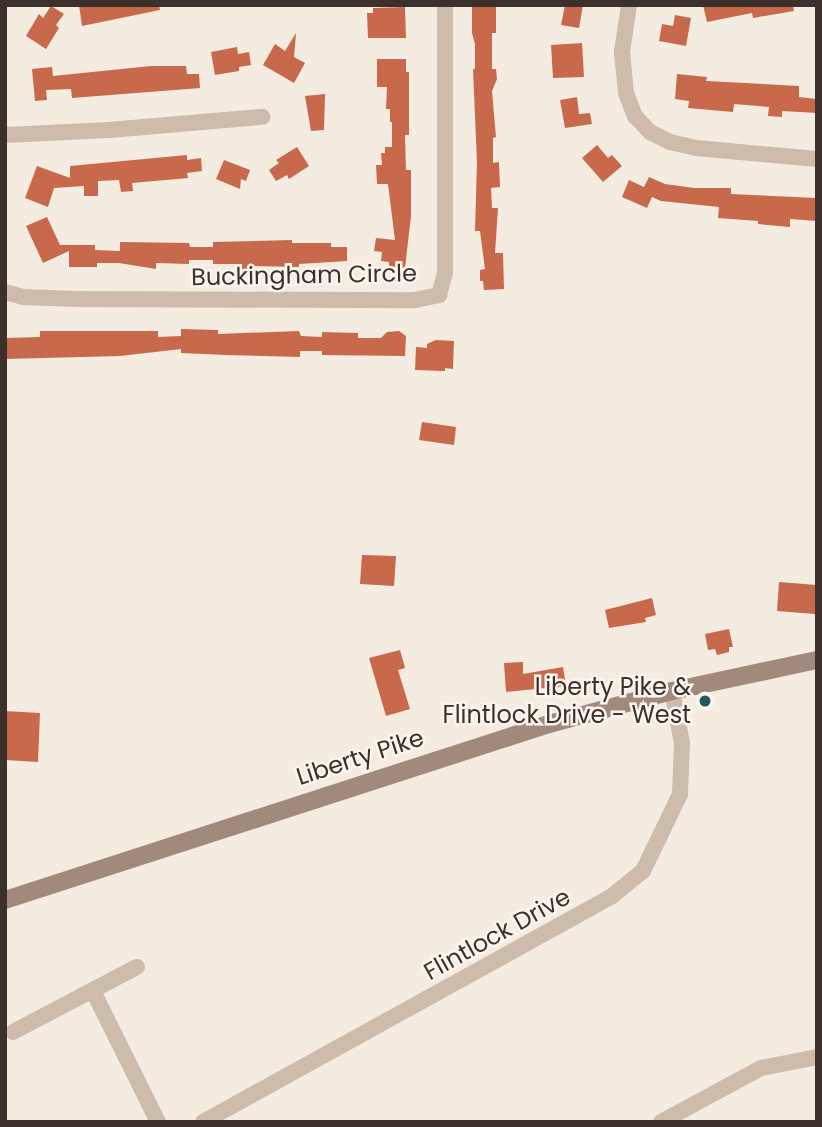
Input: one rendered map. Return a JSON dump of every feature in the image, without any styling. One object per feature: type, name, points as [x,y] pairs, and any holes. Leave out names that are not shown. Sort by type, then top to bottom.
[{"type":"street","name":"Buckingham Circle","points":[[5,292],[24,297],[75,299],[415,300],[439,295],[445,273],[446,5]]},
{"type":"street","points":[[629,5],[622,52],[626,93],[635,116],[650,132],[670,142],[696,148],[817,159]]},
{"type":"street","points":[[5,135],[109,130],[262,117]]},
{"type":"street","name":"Liberty Pike","points":[[5,900],[446,755],[672,691],[817,660]]},
{"type":"street","name":"Flintlock Drive","points":[[203,1122],[612,896],[643,870],[680,794],[682,743],[672,691]]},
{"type":"street","points":[[13,1032],[137,967]]},
{"type":"street","points":[[93,991],[158,1122]]},
{"type":"street","points":[[668,1120],[761,1068],[817,1057]]},
{"type":"building","points":[[79,5],[159,5],[160,10],[82,26]]},
{"type":"building","points":[[472,5],[496,5],[496,33],[492,33],[492,69],[496,69],[497,79],[492,91],[496,137],[493,138],[493,163],[499,162],[500,187],[491,188],[492,208],[498,208],[495,253],[503,253],[504,289],[484,290],[483,281],[480,281],[480,270],[485,269],[480,231],[475,231],[477,163]]},
{"type":"building","points":[[565,5],[583,5],[579,28],[561,25]]},
{"type":"building","points":[[703,5],[793,5],[794,11],[753,18],[752,13],[707,22]]},
{"type":"building","points":[[51,6],[64,14],[46,49],[26,36],[39,14],[43,18]]},
{"type":"building","points":[[405,7],[406,38],[368,38],[367,13],[373,13],[373,8]]},
{"type":"building","points":[[675,15],[691,18],[686,46],[659,41],[662,24],[673,26]]},
{"type":"building","points":[[296,33],[294,57],[305,63],[294,83],[263,65],[275,44],[285,51]]},
{"type":"building","points":[[582,43],[584,77],[553,78],[551,45]]},
{"type":"building","points":[[237,47],[238,54],[249,52],[251,65],[239,67],[239,71],[215,75],[211,52]]},
{"type":"building","points":[[377,59],[406,59],[406,72],[409,72],[409,135],[405,135],[406,170],[411,170],[411,216],[405,268],[389,266],[389,262],[381,261],[382,252],[374,251],[376,238],[395,240],[388,184],[377,184],[376,165],[382,165],[381,153],[385,153],[385,147],[392,147],[392,122],[390,109],[386,109],[387,87],[377,87]]},
{"type":"building","points":[[151,66],[186,66],[187,74],[199,74],[200,88],[72,98],[71,89],[46,90],[47,100],[35,101],[32,69],[52,67],[53,76]]},
{"type":"building","points":[[677,74],[707,77],[706,81],[799,86],[799,97],[817,99],[817,113],[782,111],[782,117],[768,116],[769,107],[734,104],[733,112],[688,108],[689,101],[675,99]]},
{"type":"building","points":[[325,94],[324,130],[311,131],[305,96]]},
{"type":"building","points":[[577,97],[579,114],[590,113],[592,124],[565,128],[560,100]]},
{"type":"building","points":[[597,145],[608,158],[612,155],[622,166],[603,182],[582,158]]},
{"type":"building","points":[[297,147],[309,166],[289,179],[287,175],[276,181],[269,170],[279,163],[276,160]]},
{"type":"building","points":[[187,155],[187,160],[201,158],[202,171],[187,173],[188,178],[132,183],[133,191],[121,192],[119,180],[98,181],[98,196],[84,196],[84,186],[54,188],[48,207],[25,198],[37,166],[70,178],[70,166]]},
{"type":"building","points":[[224,160],[250,170],[246,181],[241,179],[240,189],[216,179]]},
{"type":"building","points":[[649,177],[665,184],[694,188],[731,188],[731,194],[817,198],[817,221],[790,219],[790,227],[758,224],[758,221],[718,218],[719,207],[661,201],[652,197],[647,208],[622,197],[629,180],[644,187]]},
{"type":"building","points":[[47,217],[60,245],[95,245],[95,250],[120,251],[120,242],[189,243],[190,247],[213,247],[213,242],[292,240],[292,243],[331,243],[331,247],[347,247],[347,261],[299,264],[299,267],[251,266],[251,269],[236,269],[236,264],[213,264],[213,260],[189,260],[189,264],[156,263],[156,269],[119,263],[97,263],[97,267],[69,267],[69,251],[43,263],[26,226]]},
{"type":"building","points":[[181,329],[218,330],[218,334],[299,331],[301,336],[322,337],[322,332],[358,333],[358,338],[381,338],[387,332],[399,331],[406,336],[405,356],[322,355],[322,351],[300,351],[300,357],[227,355],[181,353],[181,349],[120,356],[5,359],[5,338],[40,337],[40,331],[158,331],[158,337],[181,336]]},
{"type":"building","points":[[436,340],[454,341],[453,369],[415,370],[416,347],[427,348],[427,344]]},
{"type":"building","points":[[422,422],[456,427],[454,445],[419,440]]},
{"type":"building","points":[[362,555],[396,556],[394,586],[360,584]]},
{"type":"building","points":[[779,582],[817,585],[815,614],[777,611]]},
{"type":"building","points":[[652,598],[656,615],[645,618],[646,622],[609,628],[605,610]]},
{"type":"building","points":[[729,629],[733,647],[729,647],[729,652],[717,655],[715,649],[708,650],[705,634]]},
{"type":"building","points":[[400,650],[405,668],[398,670],[410,709],[386,716],[369,658]]},
{"type":"building","points":[[523,662],[523,674],[563,667],[566,686],[506,692],[504,663]]},
{"type":"building","points":[[5,711],[40,713],[38,762],[5,760]]},
{"type":"place","name":"Liberty Pike & Flintlock Drive - West","points":[[705,701]]}]
